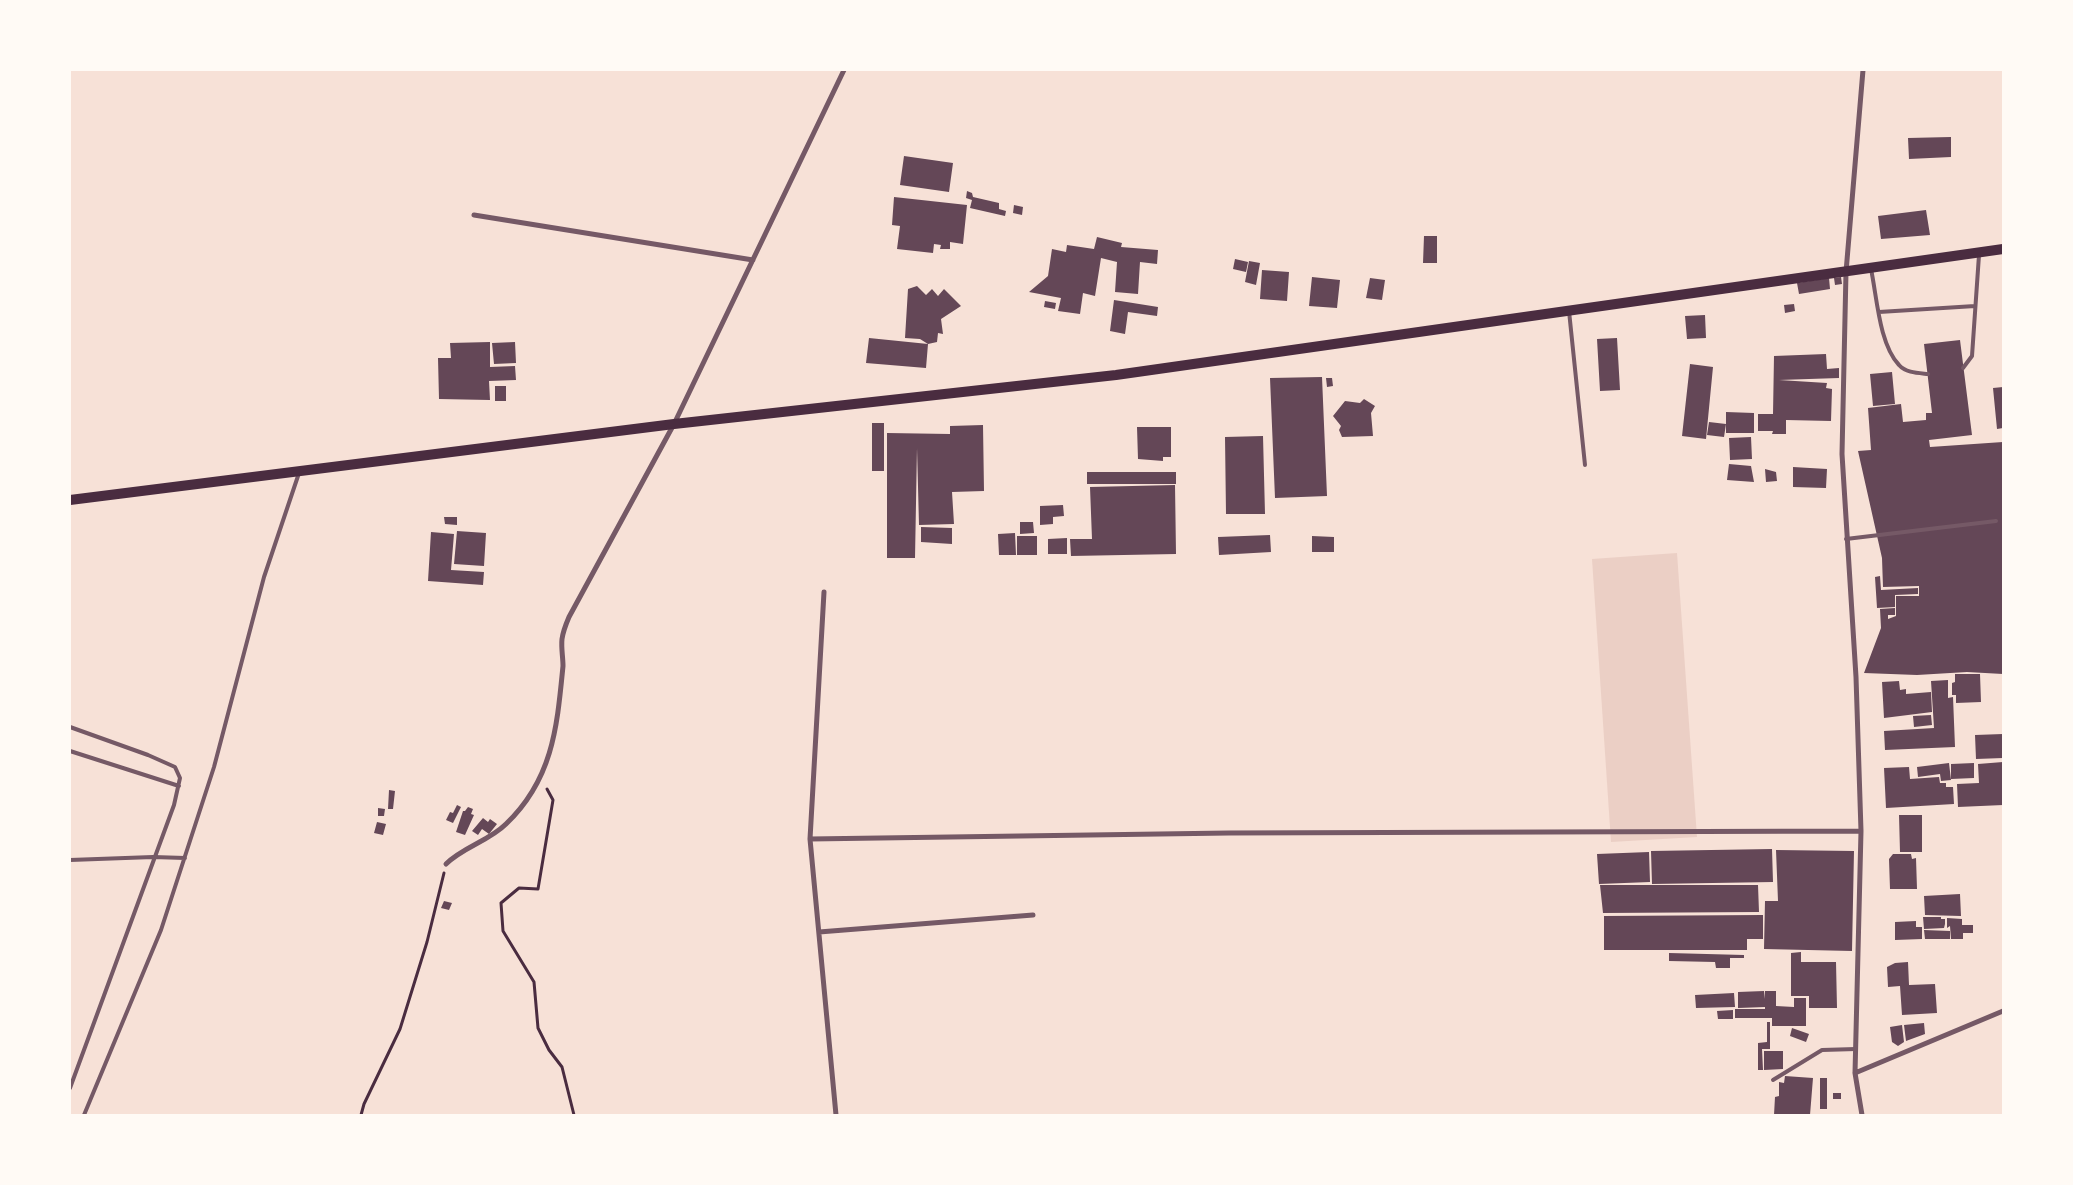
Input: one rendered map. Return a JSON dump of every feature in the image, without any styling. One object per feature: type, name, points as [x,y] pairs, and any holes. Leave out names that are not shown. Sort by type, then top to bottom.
[{"type":"main road","points":[[70,500],[674,424],[1116,375],[1846,272],[1871,266],[2003,249]]},
{"type":"street","points":[[446,864],[453,858],[480,844],[507,823],[541,780],[554,737],[563,663],[562,639],[568,617],[674,424],[844,70]]},
{"type":"street","points":[[1862,1115],[1855,1073],[1861,831],[1856,676],[1842,454],[1846,272],[1863,70]]},
{"type":"street","points":[[474,215],[753,260]]},
{"type":"street","points":[[824,592],[810,839],[836,1115]]},
{"type":"street","points":[[810,839],[1229,833],[1861,831]]},
{"type":"street","points":[[819,932],[1034,915]]},
{"type":"street","points":[[1855,1073],[2003,1011]]},
{"type":"lane","points":[[1963,368],[1972,356],[1979,252]]},
{"type":"lane","points":[[1871,266],[1886,343],[1899,366],[1914,373],[1928,374]]},
{"type":"lane","points":[[1879,312],[1975,306]]},
{"type":"lane","points":[[1569,311],[1585,465]]},
{"type":"lane","points":[[84,1115],[161,930],[214,768],[264,577],[299,471]]},
{"type":"lane","points":[[1846,539],[1996,521]]},
{"type":"lane","points":[[70,727],[148,755],[175,767],[179,771],[179,786],[70,1088]]},
{"type":"lane","points":[[70,751],[179,786]]},
{"type":"lane","points":[[70,860],[153,857],[184,858]]},
{"type":"lane","points":[[1773,1080],[1822,1050],[1856,1050]]},
{"type":"path","points":[[541,780],[553,800],[538,889],[519,888],[501,903],[503,931],[534,982],[538,1028],[549,1050],[562,1067],[574,1115]]},
{"type":"path","points":[[361,1115],[364,1104],[400,1029],[427,942],[446,864]]},
{"type":"shaded area","points":[[1677,553],[1697,837],[1611,842],[1592,559]]},
{"type":"building","points":[[1951,137],[1951,157],[1909,159],[1908,138]]},
{"type":"building","points":[[904,156],[953,163],[949,192],[900,185]]},
{"type":"building","points":[[967,191],[972,193],[973,197],[999,203],[999,209],[1006,211],[1005,216],[970,208],[972,200],[966,198]]},
{"type":"building","points":[[894,197],[967,205],[963,244],[950,242],[950,249],[940,249],[941,245],[934,244],[933,253],[897,249],[900,226],[892,225]]},
{"type":"building","points":[[1014,205],[1023,207],[1022,215],[1013,213]]},
{"type":"building","points":[[1926,210],[1930,235],[1881,239],[1878,216]]},
{"type":"building","points":[[1424,236],[1437,236],[1437,263],[1423,263]]},
{"type":"building","points":[[1097,237],[1122,243],[1121,247],[1158,250],[1157,264],[1140,262],[1138,294],[1115,292],[1117,262],[1101,258],[1095,296],[1083,293],[1080,314],[1058,311],[1061,298],[1029,292],[1048,276],[1052,249],[1066,252],[1067,245],[1094,249]]},
{"type":"building","points":[[1235,259],[1248,262],[1246,272],[1233,269]]},
{"type":"building","points":[[1249,261],[1260,263],[1256,285],[1245,282]]},
{"type":"building","points":[[1262,270],[1289,272],[1287,301],[1260,299]]},
{"type":"building","points":[[1312,277],[1340,280],[1337,308],[1309,306]]},
{"type":"building","points":[[1841,277],[1842,284],[1835,285],[1834,278]]},
{"type":"building","points":[[1370,278],[1385,280],[1382,300],[1366,298]]},
{"type":"building","points":[[1829,278],[1830,289],[1799,294],[1797,283]]},
{"type":"building","points":[[917,286],[926,295],[932,289],[938,296],[944,289],[961,306],[941,319],[943,334],[938,333],[937,342],[928,344],[920,339],[905,338],[908,289]]},
{"type":"building","points":[[1114,300],[1158,307],[1157,316],[1128,312],[1125,334],[1110,331]]},
{"type":"building","points":[[1045,301],[1056,303],[1055,309],[1044,307]]},
{"type":"building","points":[[1794,304],[1795,311],[1785,313],[1784,305]]},
{"type":"building","points":[[1705,315],[1706,338],[1687,339],[1685,316]]},
{"type":"building","points":[[869,338],[928,344],[926,368],[866,363]]},
{"type":"building","points":[[1617,338],[1620,390],[1600,391],[1597,339]]},
{"type":"building","points":[[1960,340],[1972,435],[1929,440],[1930,447],[2003,442],[2003,674],[1967,672],[1917,675],[1864,673],[1881,628],[1880,609],[1895,608],[1895,615],[1888,615],[1888,619],[1896,616],[1896,596],[1919,596],[1919,586],[1883,587],[1882,558],[1858,451],[1871,450],[1868,408],[1901,404],[1903,422],[1926,420],[1926,413],[1932,413],[1924,344]]},
{"type":"building","points":[[490,342],[490,367],[515,366],[516,380],[489,381],[490,400],[439,399],[438,358],[451,358],[450,343]]},
{"type":"building","points":[[515,342],[516,363],[494,364],[492,343]]},
{"type":"building","points":[[1826,354],[1827,369],[1839,368],[1839,378],[1779,380],[1827,383],[1826,388],[1832,389],[1831,421],[1786,420],[1786,434],[1772,434],[1773,431],[1758,431],[1758,414],[1773,414],[1774,356]]},
{"type":"building","points":[[1690,364],[1713,367],[1706,439],[1682,436]]},
{"type":"building","points":[[1892,372],[1895,404],[1873,406],[1870,374]]},
{"type":"building","points":[[1322,377],[1327,496],[1275,498],[1270,378]]},
{"type":"building","points":[[1326,378],[1332,378],[1333,386],[1327,387]]},
{"type":"building","points":[[495,386],[506,386],[506,401],[495,401]]},
{"type":"building","points":[[2003,387],[2003,428],[1997,429],[1993,388]]},
{"type":"building","points":[[1364,399],[1375,406],[1371,413],[1373,436],[1342,437],[1339,430],[1341,426],[1333,416],[1345,401],[1360,403]]},
{"type":"building","points":[[1726,412],[1754,413],[1754,433],[1726,433]]},
{"type":"building","points":[[1709,422],[1726,424],[1724,437],[1707,435]]},
{"type":"building","points":[[872,423],[884,423],[884,471],[872,471]]},
{"type":"building","points":[[983,425],[984,491],[952,492],[954,524],[919,525],[917,448],[915,558],[887,558],[887,433],[950,434],[950,426]]},
{"type":"building","points":[[1137,427],[1171,427],[1171,457],[1163,457],[1163,461],[1138,459]]},
{"type":"building","points":[[1263,436],[1265,514],[1226,514],[1225,437]]},
{"type":"building","points":[[1751,437],[1752,459],[1730,460],[1729,438]]},
{"type":"building","points":[[1729,464],[1751,466],[1754,482],[1727,480]]},
{"type":"building","points":[[1793,467],[1827,469],[1826,488],[1793,487]]},
{"type":"building","points":[[1765,469],[1776,472],[1777,481],[1766,482]]},
{"type":"building","points":[[1087,472],[1176,472],[1176,484],[1087,484]]},
{"type":"building","points":[[1175,485],[1176,554],[1071,556],[1070,539],[1092,539],[1090,487]]},
{"type":"building","points":[[1063,505],[1064,516],[1053,517],[1053,524],[1040,525],[1040,506]]},
{"type":"building","points":[[444,517],[457,517],[457,525],[445,524]]},
{"type":"building","points":[[1020,522],[1033,522],[1034,533],[1020,534]]},
{"type":"building","points":[[921,527],[952,528],[952,544],[921,542]]},
{"type":"building","points":[[457,531],[486,533],[484,566],[454,564]]},
{"type":"building","points":[[431,532],[454,534],[451,570],[484,572],[483,585],[428,581]]},
{"type":"building","points":[[1015,533],[1016,555],[999,555],[998,534]]},
{"type":"building","points":[[1270,535],[1271,552],[1219,555],[1218,537]]},
{"type":"building","points":[[1017,536],[1037,536],[1037,555],[1017,555]]},
{"type":"building","points":[[1312,536],[1334,537],[1334,552],[1312,552]]},
{"type":"building","points":[[1067,538],[1067,554],[1048,554],[1048,539]]},
{"type":"building","points":[[1880,576],[1881,590],[1918,588],[1918,594],[1895,595],[1895,607],[1877,608],[1875,577]]},
{"type":"building","points":[[1955,674],[1980,674],[1981,702],[1956,703],[1956,695],[1952,695],[1952,683],[1955,682]]},
{"type":"building","points":[[1948,680],[1948,698],[1953,697],[1955,747],[1885,750],[1884,731],[1934,728],[1931,681]]},
{"type":"building","points":[[1899,681],[1900,690],[1906,689],[1906,694],[1931,692],[1932,712],[1884,718],[1882,682]]},
{"type":"building","points":[[1931,715],[1932,725],[1914,727],[1913,716]]},
{"type":"building","points":[[2003,734],[2003,758],[1976,759],[1975,735]]},
{"type":"building","points":[[2003,762],[2003,805],[1958,807],[1957,784],[1979,783],[1978,764]]},
{"type":"building","points":[[1949,763],[1951,780],[1941,781],[1940,774],[1918,777],[1917,767]]},
{"type":"building","points":[[1974,763],[1974,778],[1951,779],[1951,764]]},
{"type":"building","points":[[1909,767],[1910,779],[1939,777],[1940,783],[1946,783],[1946,787],[1953,787],[1954,804],[1886,808],[1884,768]]},
{"type":"building","points":[[389,790],[395,791],[393,809],[388,809]]},
{"type":"building","points":[[457,805],[461,807],[453,823],[446,820],[450,812],[453,813]]},
{"type":"building","points":[[468,807],[473,809],[471,814],[474,815],[465,835],[456,832],[463,811]]},
{"type":"building","points":[[378,808],[385,809],[384,816],[378,816]]},
{"type":"building","points":[[1899,815],[1922,815],[1922,852],[1900,852]]},
{"type":"building","points":[[483,818],[488,822],[490,819],[497,824],[489,834],[482,829],[478,835],[472,831]]},
{"type":"building","points":[[377,822],[386,824],[383,835],[374,833]]},
{"type":"building","points":[[1772,849],[1773,882],[1652,884],[1651,851]]},
{"type":"building","points":[[1776,850],[1854,851],[1852,951],[1764,949],[1765,901],[1778,901]]},
{"type":"building","points":[[1649,852],[1650,882],[1599,884],[1597,854]]},
{"type":"building","points":[[1893,854],[1911,854],[1912,859],[1916,858],[1917,889],[1890,889],[1889,859]]},
{"type":"building","points":[[1600,885],[1758,885],[1759,912],[1603,913]]},
{"type":"building","points":[[1960,894],[1961,916],[1925,915],[1924,896]]},
{"type":"building","points":[[444,901],[452,903],[449,910],[441,908]]},
{"type":"building","points":[[1763,915],[1763,939],[1747,939],[1747,950],[1604,950],[1604,916]]},
{"type":"building","points":[[1923,917],[1941,917],[1941,919],[1945,919],[1944,928],[1924,929]]},
{"type":"building","points":[[1947,918],[1962,919],[1962,925],[1973,925],[1973,933],[1963,933],[1963,939],[1951,939],[1950,926],[1947,928]]},
{"type":"building","points":[[1916,921],[1916,927],[1922,927],[1922,939],[1895,940],[1895,922]]},
{"type":"building","points":[[1924,930],[1950,931],[1950,939],[1925,939]]},
{"type":"building","points":[[1801,952],[1801,962],[1836,962],[1837,1008],[1809,1008],[1809,996],[1791,996],[1791,953]]},
{"type":"building","points":[[1669,953],[1744,955],[1744,958],[1730,958],[1730,968],[1716,968],[1715,962],[1669,961]]},
{"type":"building","points":[[1908,962],[1909,985],[1935,984],[1937,1013],[1902,1015],[1900,986],[1888,987],[1887,967],[1895,963]]},
{"type":"building","points":[[1764,991],[1765,999],[1765,991],[1776,991],[1776,1006],[1794,1007],[1794,998],[1806,998],[1806,1026],[1772,1026],[1772,1018],[1735,1018],[1735,1009],[1765,1009],[1765,1007],[1738,1008],[1738,992]]},
{"type":"building","points":[[1734,993],[1735,1007],[1696,1008],[1695,995]]},
{"type":"building","points":[[1733,1010],[1733,1019],[1718,1019],[1717,1011]]},
{"type":"building","points":[[1767,1022],[1770,1022],[1770,1049],[1762,1049],[1763,1070],[1758,1070],[1758,1043],[1767,1042]]},
{"type":"building","points":[[1924,1023],[1925,1034],[1906,1041],[1904,1025]]},
{"type":"building","points":[[1902,1025],[1904,1042],[1898,1046],[1892,1042],[1890,1027]]},
{"type":"building","points":[[1792,1028],[1809,1034],[1806,1042],[1790,1036]]},
{"type":"building","points":[[1764,1051],[1783,1051],[1783,1069],[1764,1070]]},
{"type":"building","points":[[1785,1076],[1813,1078],[1810,1115],[1774,1115],[1775,1097],[1779,1096],[1779,1082],[1784,1083]]},
{"type":"building","points":[[1820,1078],[1827,1078],[1827,1109],[1820,1109]]},
{"type":"building","points":[[1833,1093],[1841,1093],[1841,1099],[1833,1099]]}]
